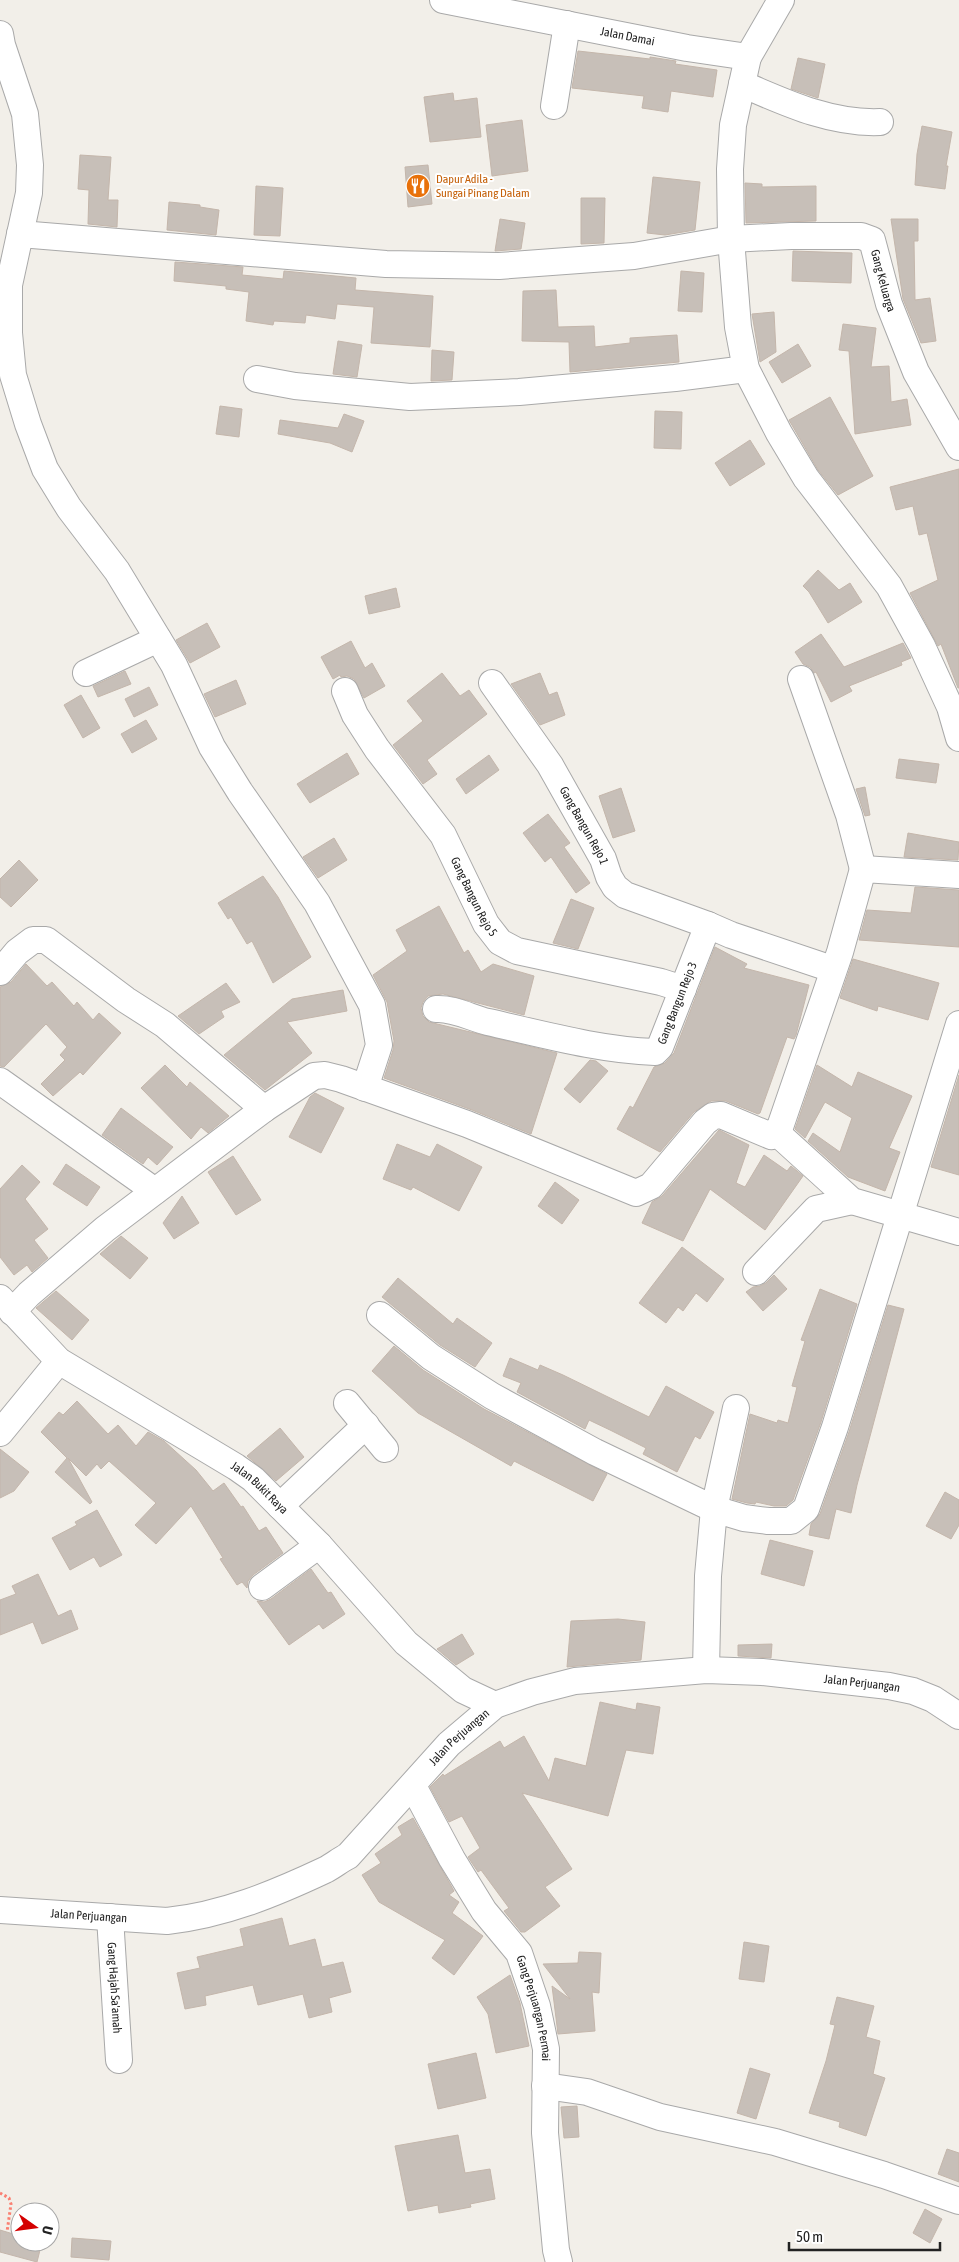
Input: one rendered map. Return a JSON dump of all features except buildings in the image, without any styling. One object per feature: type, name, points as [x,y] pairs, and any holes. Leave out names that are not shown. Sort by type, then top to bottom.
[{"type":"street","name":"Jalan Damai","points":[[443,0],[686,48],[748,57]]},
{"type":"street","points":[[781,0],[748,57],[734,125],[730,169],[731,239],[738,327],[746,369],[779,433],[806,478],[889,586],[950,707],[959,738]]},
{"type":"street","points":[[554,106],[567,24]]},
{"type":"street","points":[[0,34],[25,114],[30,164],[29,193],[9,285],[9,333],[13,375],[28,424],[50,477],[69,508],[117,570],[174,665],[212,747],[240,792],[317,903],[372,1005],[380,1045],[365,1088]]},
{"type":"street","points":[[742,84],[787,103],[820,114],[858,123],[880,122]]},
{"type":"street","points":[[20,234],[386,264],[499,266],[634,256],[731,239]]},
{"type":"street","name":"Gang Keluarga","points":[[731,239],[791,236],[861,236],[872,240],[889,304],[916,372],[959,447]]},
{"type":"street","points":[[258,379],[295,386],[410,397],[519,392],[676,378],[746,369]]},
{"type":"street","points":[[86,674],[158,640]]},
{"type":"street","points":[[6,1305],[29,1294],[105,1229],[264,1109],[314,1076],[325,1075],[468,1124],[636,1193],[652,1186],[705,1122],[713,1116],[728,1118],[762,1134],[771,1136],[780,1127],[832,969],[840,952],[863,869],[849,815],[801,679]]},
{"type":"street","name":"Gang Bangun Rejo 1","points":[[492,683],[550,765],[603,859],[615,887],[625,895],[708,925]]},
{"type":"street","name":"Gang Bangun Rejo 5","points":[[345,691],[355,715],[377,749],[443,835],[486,924],[500,942],[517,951],[652,979],[683,989]]},
{"type":"street","points":[[863,869],[959,875]]},
{"type":"street","points":[[708,925],[731,935],[832,969]]},
{"type":"street","name":"Gang Bangun Rejo 3","points":[[436,1009],[443,1009],[472,1019],[600,1045],[655,1052],[660,1047],[708,925]]},
{"type":"street","points":[[0,972],[17,952],[33,940],[46,940],[126,1000],[165,1025],[264,1109]]},
{"type":"street","points":[[380,1315],[431,1356],[492,1396],[595,1452],[714,1509],[744,1518],[768,1521],[791,1520],[806,1509],[835,1427],[959,1024]]},
{"type":"street","points":[[0,1082],[155,1191]]},
{"type":"street","points":[[776,1132],[852,1201],[959,1232]]},
{"type":"street","points":[[756,1272],[816,1209],[852,1201]]},
{"type":"street","name":"Jalan Bukit Raya","points":[[6,1305],[59,1361],[253,1479],[319,1545],[406,1644],[463,1690],[495,1705]]},
{"type":"street","points":[[0,1433],[59,1361]]},
{"type":"street","points":[[347,1402],[385,1449]]},
{"type":"street","points":[[706,1670],[708,1576],[714,1509],[736,1408]]},
{"type":"street","points":[[280,1506],[366,1425]]},
{"type":"street","points":[[262,1587],[319,1545]]},
{"type":"street","name":"Jalan Perjuangan","points":[[0,1910],[167,1921],[186,1919],[239,1906],[268,1896],[328,1869],[348,1856],[449,1744],[495,1705],[532,1692],[575,1681],[706,1670],[762,1672],[889,1686],[913,1691],[933,1699],[959,1716]]},
{"type":"street","name":"Gang Perjuangan Permai","points":[[413,1786],[452,1859],[484,1911],[519,1953],[539,2014],[546,2049],[545,2133],[556,2250],[559,2262]]},
{"type":"street","name":"Gang Hajah Sa'amah","points":[[110,1917],[119,2060]]},
{"type":"street","points":[[545,2086],[587,2092],[677,2122],[775,2142],[884,2175],[959,2201]]},
{"type":"path","points":[[0,2193],[9,2198],[11,2204],[7,2232]]},
{"type":"place","name":"Dapur Adila - Sungai Pinang Dalam","points":[[418,186]]}]
